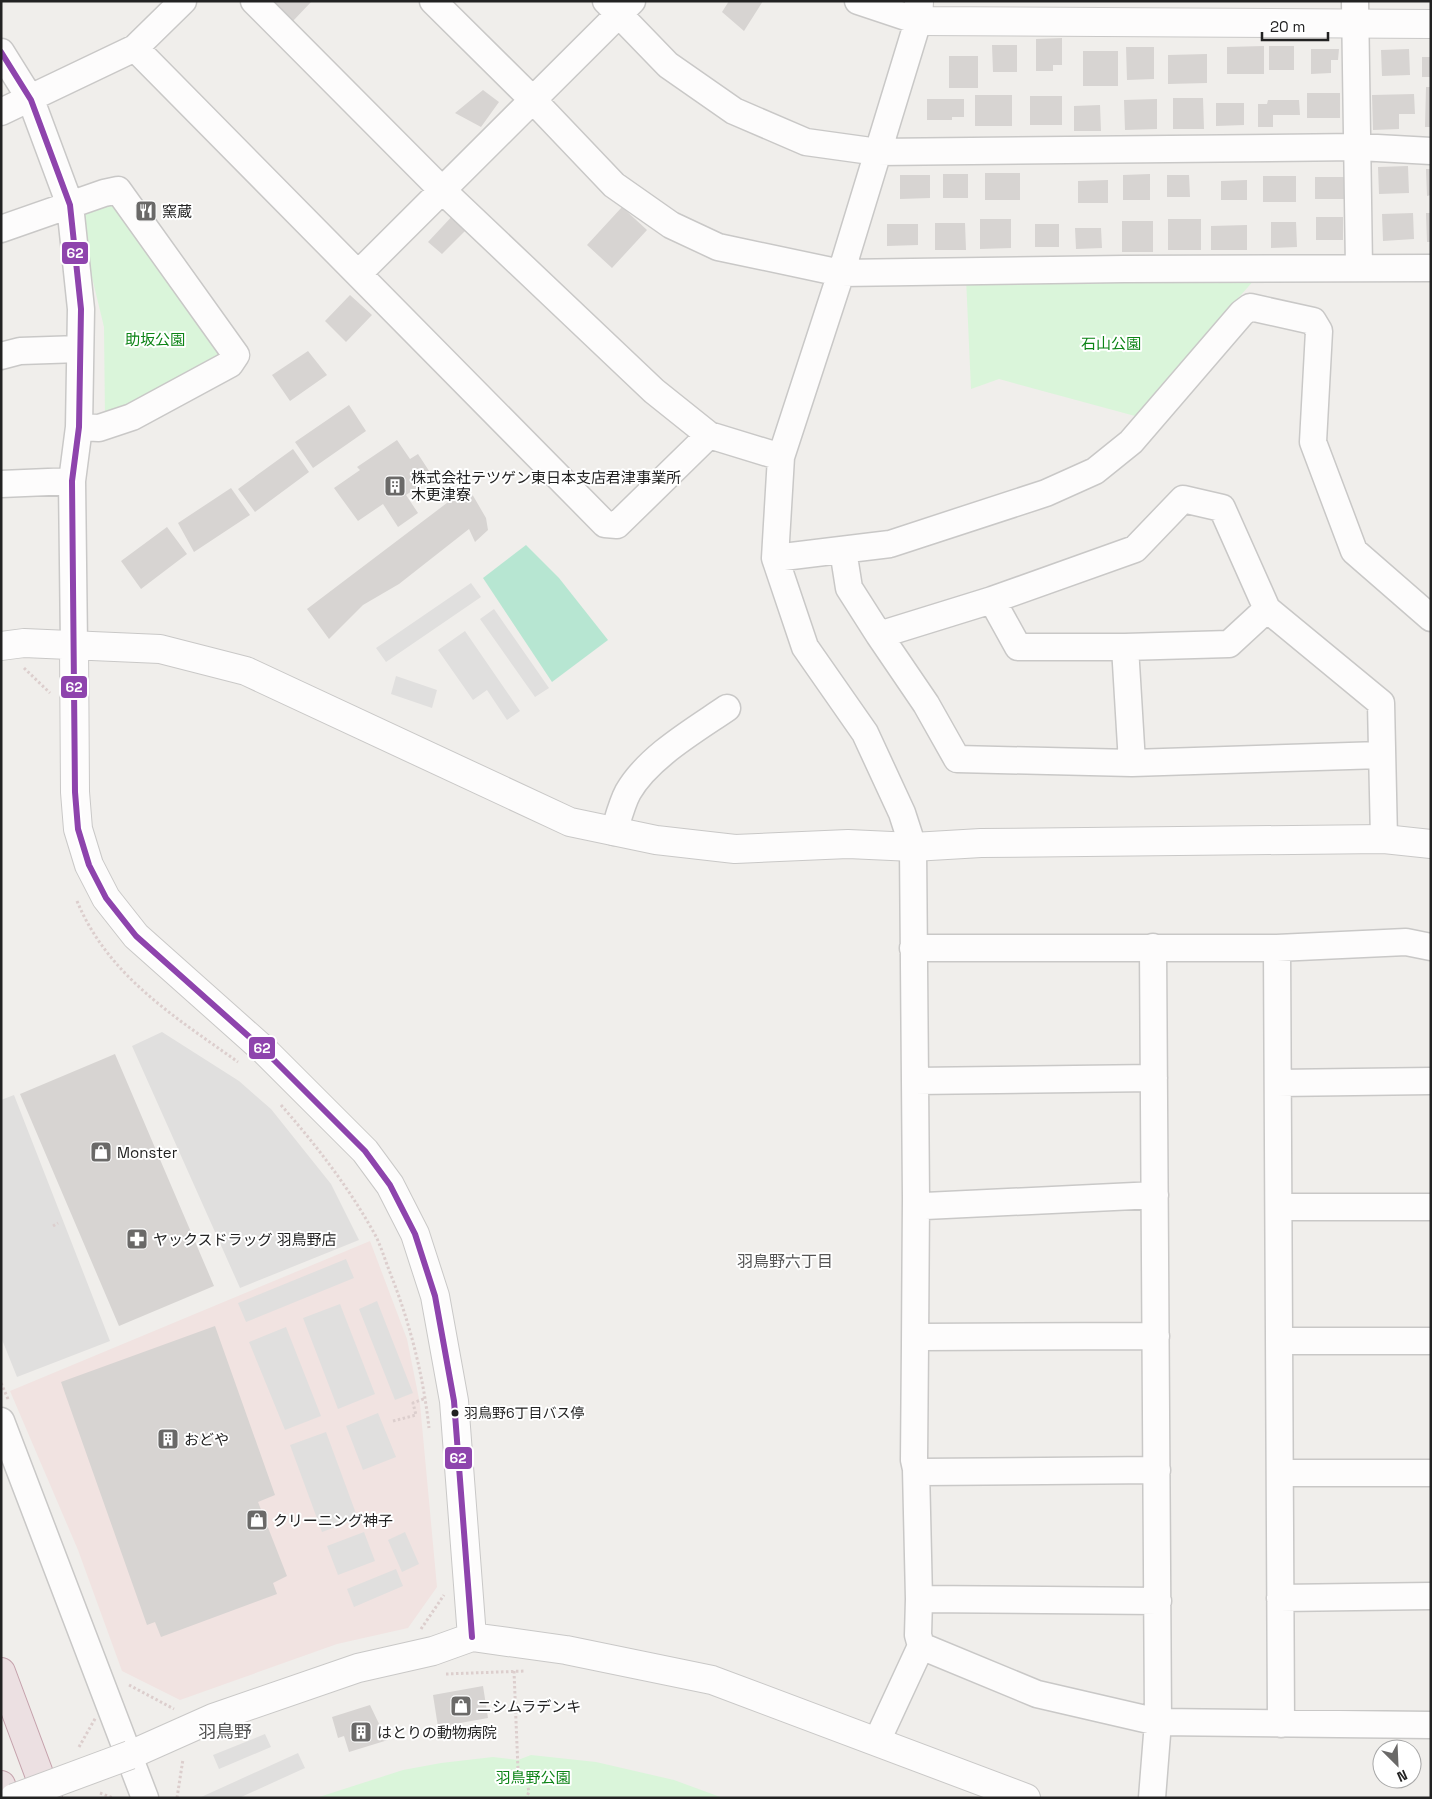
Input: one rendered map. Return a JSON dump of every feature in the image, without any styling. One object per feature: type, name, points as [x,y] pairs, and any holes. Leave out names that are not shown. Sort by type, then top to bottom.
[{"type":"highway","points":[[1,1672],[48,1798]]},
{"type":"highway","points":[[1,1785],[6,1798]]},
{"type":"street","points":[[1,112],[31,100],[135,48],[183,1]]},
{"type":"street","points":[[254,1],[442,190],[654,391],[710,435],[780,457]]},
{"type":"street","points":[[432,1],[533,100],[614,184],[670,225],[718,247],[841,273],[1359,267],[1431,268]]},
{"type":"street","points":[[858,1],[918,11],[1355,13],[1431,24]]},
{"type":"street","points":[[359,273],[533,100],[619,6],[668,65],[734,111],[806,142],[878,152],[1359,147],[1431,151]]},
{"type":"street","points":[[877,1741],[921,1646],[918,1635],[916,1469],[914,1460],[916,1199],[913,948],[914,847],[902,814],[865,734],[805,646],[775,558],[780,457],[841,273],[918,11]]},
{"type":"street","points":[[1355,13],[1359,147],[1359,267]]},
{"type":"street","points":[[135,48],[605,524],[617,525],[710,435]]},
{"type":"street","points":[[1,52],[31,100],[70,205],[81,309],[79,427],[72,482],[75,792],[78,829],[89,865],[106,898],[136,936],[264,1050],[365,1151],[390,1185],[415,1234],[435,1296],[454,1401],[472,1637]]},
{"type":"street","points":[[1,229],[118,190],[236,355],[230,364],[132,417],[99,428],[79,427]]},
{"type":"street","points":[[775,558],[890,544],[1046,493],[1095,471],[1131,442],[1242,312],[1250,307],[1313,320],[1319,331],[1313,442],[1354,551],[1431,618]]},
{"type":"street","points":[[1,356],[20,350],[80,349]]},
{"type":"street","points":[[1,484],[72,482]]},
{"type":"street","points":[[879,635],[992,600],[1135,549],[1182,498],[1222,508],[1267,609],[1381,703],[1384,840]]},
{"type":"street","points":[[843,550],[849,588],[926,704],[957,759],[1132,763],[1381,755]]},
{"type":"street","points":[[992,600],[1018,647],[1125,647],[1229,644],[1267,609]]},
{"type":"street","points":[[1,646],[24,643],[160,649],[246,671],[570,822],[656,840],[735,849],[848,844],[914,847],[981,843],[1384,840],[1431,844]]},
{"type":"street","points":[[1125,647],[1132,763]]},
{"type":"street","points":[[614,832],[628,792],[648,766],[691,732],[727,708]]},
{"type":"street","points":[[913,948],[1278,948],[1406,942],[1431,948]]},
{"type":"street","points":[[1152,1798],[1158,1722],[1153,947]]},
{"type":"street","points":[[1278,948],[1281,1724]]},
{"type":"street","points":[[915,1081],[1154,1078]]},
{"type":"street","points":[[1278,1083],[1431,1081]]},
{"type":"street","points":[[916,1199],[925,1206],[1155,1195]]},
{"type":"street","points":[[1279,1207],[1431,1207]]},
{"type":"street","points":[[915,1344],[922,1337],[1156,1336]]},
{"type":"street","points":[[1279,1341],[1431,1341]]},
{"type":"street","points":[[5,1411],[144,1798]]},
{"type":"street","points":[[916,1469],[921,1472],[1157,1470]]},
{"type":"street","points":[[1280,1473],[1431,1472]]},
{"type":"street","points":[[1280,1598],[1431,1596]]},
{"type":"street","points":[[918,1599],[1158,1601]]},
{"type":"street","points":[[14,1798],[130,1755],[231,1712],[358,1668],[432,1651],[472,1637],[566,1650],[712,1680],[1026,1798]]},
{"type":"street","points":[[921,1646],[1037,1694],[1158,1722],[1431,1726]]},
{"type":"path","points":[[53,1226],[58,1223]]},
{"type":"path","points":[[374,1233],[403,1308],[426,1398],[430,1438]]},
{"type":"path","points":[[1,1383],[5,1411]]},
{"type":"path","points":[[393,1421],[416,1415],[413,1403],[426,1398]]},
{"type":"path","points":[[419,1632],[446,1590]]},
{"type":"path","points":[[514,1671],[518,1770],[527,1782],[529,1792],[526,1798]]},
{"type":"path","points":[[441,1674],[534,1672]]},
{"type":"path","points":[[127,1684],[177,1710]]},
{"type":"path","points":[[177,1798],[184,1755]]},
{"type":"shaded area","points":[[471,583],[481,597],[386,662],[376,648]]},
{"type":"shaded area","points":[[494,609],[549,688],[535,697],[480,619]]},
{"type":"shaded area","points":[[465,631],[520,711],[507,720],[487,690],[473,700],[438,650]]},
{"type":"shaded area","points":[[396,676],[437,690],[432,708],[391,694]]},
{"type":"shaded area","points":[[162,1032],[239,1081],[271,1109],[331,1184],[359,1240],[240,1288],[132,1046]]},
{"type":"shaded area","points":[[14,1095],[110,1341],[17,1377],[1,1337],[1,1100]]},
{"type":"shaded area","name":"おどや","points":[[370,1241],[407,1339],[420,1404],[437,1587],[408,1628],[337,1644],[180,1700],[122,1671],[78,1550],[10,1391]]},
{"type":"shaded area","points":[[346,1259],[354,1278],[246,1322],[238,1303]]},
{"type":"shaded area","points":[[377,1301],[413,1393],[395,1400],[359,1309]]},
{"type":"shaded area","points":[[340,1304],[375,1394],[338,1409],[303,1318]]},
{"type":"shaded area","points":[[286,1327],[321,1416],[285,1430],[249,1342]]},
{"type":"shaded area","points":[[378,1413],[396,1457],[363,1470],[346,1426]]},
{"type":"shaded area","points":[[326,1432],[358,1519],[322,1532],[290,1445]]},
{"type":"shaded area","points":[[364,1532],[375,1561],[338,1575],[327,1546]]},
{"type":"shaded area","points":[[405,1532],[419,1564],[402,1572],[388,1540]]},
{"type":"shaded area","points":[[396,1569],[403,1586],[354,1607],[347,1589]]},
{"type":"shaded area","points":[[265,1734],[271,1747],[219,1769],[213,1755]]},
{"type":"shaded area","points":[[298,1753],[305,1768],[239,1798],[199,1798]]},
{"type":"green space","name":"助坂公園","points":[[116,195],[228,354],[105,420],[104,327],[75,207]]},
{"type":"green space","name":"石山公園","points":[[966,278],[1255,279],[1135,416],[999,379],[971,389]]},
{"type":"green space","points":[[526,545],[559,578],[608,640],[552,682],[483,578]]},
{"type":"green space","name":"羽鳥野公園","points":[[531,1755],[596,1762],[674,1780],[723,1798],[316,1798],[403,1770],[493,1757],[518,1760]]},
{"type":"building","points":[[273,1],[312,1],[293,21]]},
{"type":"building","points":[[729,1],[763,1],[744,31],[722,12]]},
{"type":"building","points":[[1062,38],[1062,65],[1053,65],[1053,71],[1036,71],[1036,39]]},
{"type":"building","points":[[992,45],[1017,45],[1017,72],[993,72]]},
{"type":"building","points":[[1264,46],[1264,74],[1227,74],[1227,47]]},
{"type":"building","points":[[1269,46],[1294,46],[1294,70],[1269,70]]},
{"type":"building","points":[[1126,47],[1154,47],[1154,79],[1127,80]]},
{"type":"building","points":[[1311,49],[1339,49],[1338,60],[1331,60],[1331,73],[1311,74]]},
{"type":"building","points":[[1409,49],[1410,75],[1382,76],[1381,50]]},
{"type":"building","points":[[1083,51],[1118,51],[1118,86],[1083,86]]},
{"type":"building","points":[[1207,54],[1207,83],[1168,84],[1168,55]]},
{"type":"building","points":[[949,56],[978,56],[978,88],[949,88]]},
{"type":"building","points":[[1422,57],[1431,57],[1431,77],[1422,77]]},
{"type":"building","points":[[1426,87],[1431,87],[1431,127],[1425,127]]},
{"type":"building","points":[[483,90],[499,102],[481,127],[455,113]]},
{"type":"building","points":[[1307,93],[1340,93],[1340,118],[1307,118]]},
{"type":"building","points":[[1414,94],[1415,114],[1399,114],[1399,129],[1373,130],[1372,95]]},
{"type":"building","points":[[975,95],[1012,95],[1012,126],[975,126]]},
{"type":"building","points":[[1030,96],[1062,96],[1062,125],[1030,125]]},
{"type":"building","points":[[1173,98],[1203,98],[1204,129],[1173,129]]},
{"type":"building","points":[[927,99],[964,99],[964,117],[952,117],[952,120],[927,120]]},
{"type":"building","points":[[1157,99],[1157,129],[1125,130],[1124,100]]},
{"type":"building","points":[[1268,100],[1299,100],[1300,115],[1273,115],[1273,127],[1258,127],[1258,104],[1267,104]]},
{"type":"building","points":[[1216,103],[1244,103],[1244,125],[1216,126]]},
{"type":"building","points":[[1100,105],[1101,131],[1074,131],[1074,106]]},
{"type":"building","points":[[1408,166],[1409,193],[1379,194],[1378,167]]},
{"type":"building","points":[[1426,169],[1431,169],[1431,195],[1427,196]]},
{"type":"building","points":[[985,173],[1020,173],[1020,200],[985,200]]},
{"type":"building","points":[[943,174],[968,174],[968,198],[943,198]]},
{"type":"building","points":[[1150,174],[1150,200],[1123,200],[1123,175]]},
{"type":"building","points":[[900,175],[930,175],[930,198],[900,199]]},
{"type":"building","points":[[1167,175],[1189,175],[1190,197],[1167,197]]},
{"type":"building","points":[[1263,176],[1296,176],[1296,202],[1263,202]]},
{"type":"building","points":[[1315,177],[1345,177],[1344,199],[1315,199]]},
{"type":"building","points":[[1108,180],[1108,203],[1078,203],[1078,181]]},
{"type":"building","points":[[1247,180],[1247,200],[1221,200],[1221,181]]},
{"type":"building","points":[[622,207],[647,230],[612,268],[587,245]]},
{"type":"building","points":[[456,212],[470,226],[442,254],[428,242]]},
{"type":"building","points":[[1413,213],[1414,239],[1383,241],[1382,214]]},
{"type":"building","points":[[1426,213],[1431,213],[1431,242],[1427,242]]},
{"type":"building","points":[[1316,217],[1343,217],[1343,240],[1316,240]]},
{"type":"building","points":[[980,219],[1011,219],[1011,248],[980,249]]},
{"type":"building","points":[[1168,219],[1201,219],[1201,250],[1168,250]]},
{"type":"building","points":[[1122,221],[1153,221],[1153,252],[1122,252]]},
{"type":"building","points":[[1271,222],[1296,222],[1297,247],[1271,248]]},
{"type":"building","points":[[935,223],[965,223],[966,250],[935,250]]},
{"type":"building","points":[[887,224],[918,224],[918,245],[887,246]]},
{"type":"building","points":[[1035,224],[1059,224],[1059,247],[1035,247]]},
{"type":"building","points":[[1247,225],[1247,250],[1211,250],[1211,226]]},
{"type":"building","points":[[1075,228],[1101,228],[1102,248],[1076,249]]},
{"type":"building","points":[[350,295],[372,315],[346,342],[325,321]]},
{"type":"building","points":[[308,351],[327,375],[290,401],[272,375]]},
{"type":"building","points":[[349,405],[366,431],[313,468],[295,442]]},
{"type":"building","name":"株式会社テツゲン東日本支店君津事業所 木更津寮","points":[[397,440],[410,459],[418,454],[433,477],[406,495],[418,513],[398,527],[383,504],[358,521],[334,488],[360,470],[357,467]]},
{"type":"building","points":[[293,449],[309,472],[255,512],[238,489]]},
{"type":"building","points":[[468,487],[486,518],[488,530],[475,542],[469,529],[399,584],[363,605],[329,639],[307,609]]},
{"type":"building","points":[[231,488],[250,515],[194,552],[178,523]]},
{"type":"building","points":[[167,527],[187,554],[141,589],[121,561]]},
{"type":"building","points":[[115,1054],[214,1286],[119,1326],[20,1094]]},
{"type":"building","name":"おどや","points":[[215,1326],[275,1495],[258,1502],[287,1576],[273,1583],[277,1594],[161,1637],[155,1622],[147,1625],[61,1382]]},
{"type":"building","name":"ニシムラデンキ","points":[[483,1686],[488,1718],[438,1727],[433,1695]]},
{"type":"building","name":"はとりの動物病院","points":[[370,1705],[381,1728],[384,1727],[388,1740],[349,1752],[344,1736],[338,1738],[332,1717]]},
{"type":"transit line","name":"62","points":[[1,52],[31,100],[70,205],[81,309],[79,427],[72,481],[75,792],[78,829],[89,865],[106,898],[136,936],[264,1050],[365,1151],[390,1185],[415,1234],[435,1296],[454,1401],[472,1637]]},
{"type":"place","name":"窯蔵","points":[[146,211]]},
{"type":"place","name":"株式会社テツゲン東日本支店君津事業所 木更津寮","points":[[395,486]]},
{"type":"place","name":"Monster","points":[[101,1152]]},
{"type":"place","name":"ヤックスドラッグ 羽鳥野店","points":[[137,1239]]},
{"type":"place","name":"羽鳥野6丁目バス停","points":[[455,1413]]},
{"type":"place","name":"おどや","points":[[168,1439]]},
{"type":"place","name":"クリーニング神子","points":[[257,1520]]},
{"type":"place","name":"ニシムラデンキ","points":[[461,1706]]},
{"type":"place","name":"はとりの動物病院","points":[[361,1732]]},
{"type":"district","name":"羽鳥野六丁目","points":[[785,1261]]},
{"type":"district","name":"羽鳥野","points":[[225,1731]]}]
